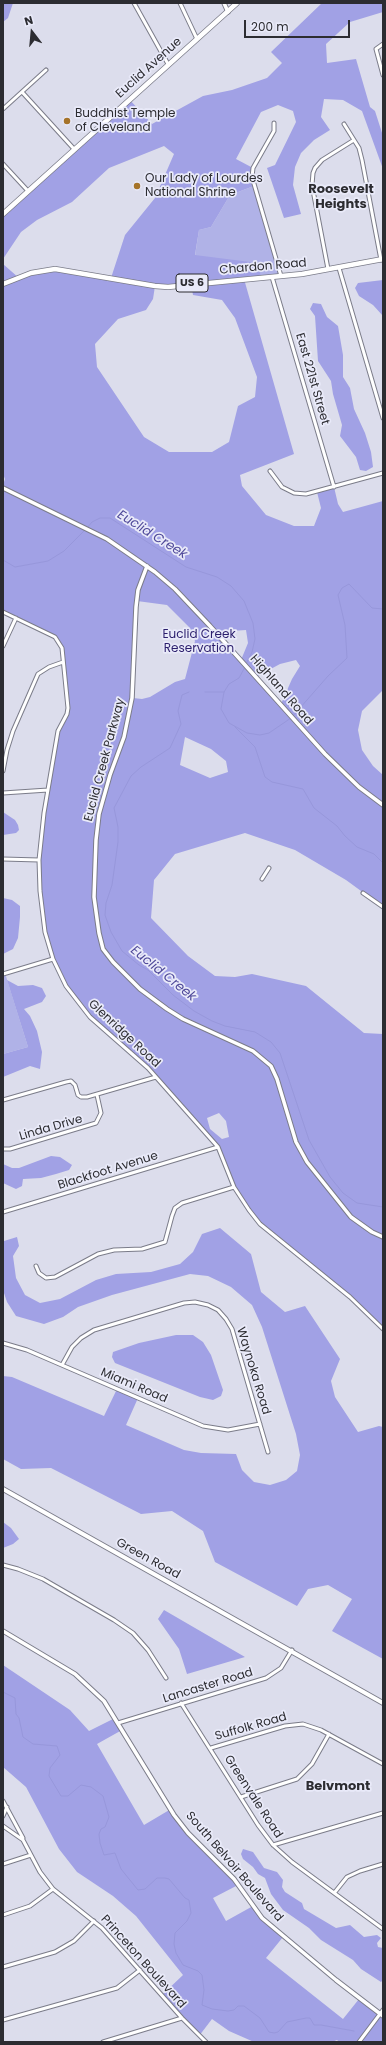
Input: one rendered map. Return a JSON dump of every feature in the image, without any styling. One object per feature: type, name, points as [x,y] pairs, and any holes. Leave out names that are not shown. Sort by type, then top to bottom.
[{"type":"main road","name":"Euclid Avenue","points":[[3,214],[237,3]]},
{"type":"main road","name":"Chardon Road","points":[[3,284],[31,273],[55,269],[162,287],[281,276],[328,270],[382,260]]},
{"type":"main road","name":"Green Road","points":[[3,1490],[292,1650],[383,1703]]},
{"type":"street","points":[[134,3],[168,64]]},
{"type":"street","points":[[180,3],[197,39]]},
{"type":"street","points":[[224,3],[228,12]]},
{"type":"street","points":[[383,44],[376,50],[383,75]]},
{"type":"street","points":[[3,109],[46,70]]},
{"type":"street","points":[[22,92],[74,149]]},
{"type":"street","points":[[274,123],[274,131],[254,168],[252,177],[281,276]]},
{"type":"street","points":[[344,124],[354,140],[362,160],[382,260]]},
{"type":"street","points":[[328,270],[312,186],[314,168],[322,160],[354,140]]},
{"type":"street","points":[[3,164],[28,191]]},
{"type":"street","points":[[339,268],[383,418]]},
{"type":"street","name":"East 221st Street","points":[[272,277],[334,487]]},
{"type":"street","points":[[270,471],[279,484],[294,493],[313,493],[383,473]]},
{"type":"street","name":"Highland Road","points":[[3,488],[107,539],[147,566],[175,589],[234,652],[307,735],[359,787],[383,805]]},
{"type":"street","name":"Euclid Creek Parkway","points":[[147,566],[138,590],[136,607],[133,696],[124,736],[110,775],[99,814],[96,840],[94,897],[99,933],[104,949],[113,962],[140,989],[167,1009],[183,1019],[253,1051],[267,1062],[277,1079],[289,1124],[296,1142],[307,1162],[351,1217],[372,1232],[383,1237]]},
{"type":"street","name":"Glenridge Road","points":[[3,612],[54,637],[62,648],[68,708],[67,714],[58,730],[48,790],[39,860],[40,891],[45,932],[53,959],[66,986],[100,1028],[135,1055],[218,1148],[234,1187],[260,1224],[350,1297],[383,1329]]},
{"type":"street","points":[[3,646],[16,618]]},
{"type":"street","points":[[3,771],[13,730],[38,674],[49,666],[63,662]]},
{"type":"street","points":[[3,793],[48,790]]},
{"type":"street","points":[[3,859],[39,860]]},
{"type":"street","points":[[262,879],[269,868]]},
{"type":"street","points":[[363,893],[383,908]]},
{"type":"street","points":[[3,974],[53,959]]},
{"type":"street","points":[[3,1100],[66,1082],[72,1082],[75,1085],[78,1095],[81,1097],[97,1095],[156,1077]]},
{"type":"street","name":"Linda Drive","points":[[3,1149],[10,1149],[96,1124],[101,1113],[97,1095]]},
{"type":"street","name":"Blackfoot Avenue","points":[[3,1212],[218,1148]]},
{"type":"street","points":[[36,1266],[39,1273],[46,1278],[55,1277],[98,1254],[114,1250],[142,1249],[165,1242],[175,1208],[182,1203],[234,1187]]},
{"type":"street","name":"Waynoka Road","points":[[62,1365],[72,1347],[94,1330],[184,1303],[195,1302],[208,1305],[218,1310],[232,1329],[268,1452]]},
{"type":"street","name":"Miami Road","points":[[3,1343],[27,1350],[203,1426],[228,1430],[260,1424]]},
{"type":"street","points":[[3,1565],[18,1569],[43,1580],[114,1620],[133,1633],[148,1650],[166,1678]]},
{"type":"street","name":"South Belvoir Boulevard","points":[[3,1631],[75,1674],[104,1701],[174,1815],[188,1832],[234,1879],[262,1918],[336,1980],[382,2015]]},
{"type":"street","name":"Lancaster Road","points":[[118,1723],[266,1678],[281,1668],[292,1650]]},
{"type":"street","name":"Greenvale Road","points":[[181,1703],[273,1845],[292,1862],[335,1892],[383,1929]]},
{"type":"street","name":"Suffolk Road","points":[[211,1748],[294,1724],[313,1726],[383,1764]]},
{"type":"street","points":[[241,1797],[297,1779],[312,1764],[329,1734]]},
{"type":"street","name":"Princeton Boulevard","points":[[3,1801],[40,1872],[54,1889],[94,1921],[182,2018],[206,2042]]},
{"type":"street","points":[[3,1816],[6,1807]]},
{"type":"street","points":[[273,1845],[383,1813]]},
{"type":"street","points":[[3,1826],[24,1840]]},
{"type":"street","points":[[3,1864],[31,1855]]},
{"type":"street","points":[[335,1892],[347,1878],[383,1864]]},
{"type":"street","points":[[3,1915],[30,1906],[54,1889]]},
{"type":"street","points":[[3,1967],[55,1952],[74,1941],[94,1921]]},
{"type":"street","points":[[3,2020],[117,1988],[140,1970]]},
{"type":"street","points":[[359,2042],[382,2015],[383,2010]]},
{"type":"street","points":[[103,2042],[182,2018]]},
{"type":"shaded area","points":[[254,186],[281,276],[261,278],[195,256],[199,230],[211,227],[230,195]]},
{"type":"shaded area","points":[[5,973],[28,1047],[3,1054],[3,974]]},
{"type":"green space","points":[[3,3],[13,3],[8,18],[3,22]]},
{"type":"green space","name":"Euclid Creek Reservation","points":[[322,3],[383,3],[383,12],[350,22],[326,44],[327,63],[356,59],[370,107],[375,111],[383,136],[383,169],[362,111],[343,100],[324,99],[321,117],[330,130],[314,140],[301,153],[295,167],[293,185],[301,214],[284,218],[267,168],[275,165],[296,122],[293,111],[278,105],[261,112],[236,159],[253,168],[254,186],[230,195],[211,227],[199,230],[195,255],[258,263],[261,278],[244,279],[294,454],[240,475],[242,486],[266,515],[294,526],[314,526],[321,508],[317,492],[334,487],[338,504],[343,512],[383,501],[383,690],[362,711],[358,730],[362,750],[373,766],[383,775],[383,907],[346,880],[295,850],[245,833],[175,854],[154,880],[151,918],[188,956],[215,976],[235,977],[252,974],[306,986],[364,1033],[383,1034],[383,1329],[375,1319],[260,1224],[241,1199],[218,1147],[148,1068],[100,1028],[66,986],[53,959],[45,932],[40,891],[39,860],[41,836],[58,731],[67,714],[68,708],[62,648],[55,637],[3,612],[3,485],[5,479],[3,474],[3,264],[19,278],[49,269],[111,278],[125,235],[155,198],[174,154],[164,146],[109,168],[72,202],[37,220],[21,232],[3,259],[3,214],[129,99],[152,124],[203,96],[232,90],[267,78],[282,63],[271,52]],"holes":[[[191,284],[193,295],[222,300],[235,318],[257,377],[255,397],[238,406],[229,442],[212,452],[169,452],[144,437],[97,367],[95,344],[118,319],[146,310],[153,299],[155,286]],[[137,601],[167,605],[190,628],[195,641],[185,679],[175,682],[150,697],[142,699],[133,698]],[[246,630],[248,643],[241,660],[216,632]],[[296,660],[300,666],[292,679],[281,704],[256,677],[280,664]],[[185,737],[211,749],[226,761],[228,772],[210,778],[180,765]],[[219,1113],[226,1121],[229,1137],[222,1139],[210,1129],[207,1118]]]},
{"type":"green space","points":[[383,280],[383,316],[373,305],[359,296],[355,288],[358,283]]},
{"type":"green space","points":[[313,303],[321,304],[327,317],[338,326],[343,355],[343,377],[350,388],[354,409],[365,433],[371,452],[373,467],[366,471],[360,470],[356,457],[340,436],[342,425],[333,394],[331,381],[318,361],[315,316],[310,309]]},
{"type":"green space","points":[[3,812],[15,820],[19,830],[16,833],[3,835]]},
{"type":"green space","points":[[3,898],[12,900],[20,906],[20,917],[18,938],[13,949],[3,954]]},
{"type":"green space","points":[[7,980],[18,986],[33,985],[42,988],[46,996],[42,1002],[24,1009],[30,1016],[37,1031],[42,1052],[40,1069],[30,1066],[3,1077],[3,1054],[28,1047]]},
{"type":"green space","points":[[51,1156],[60,1157],[72,1165],[69,1170],[56,1174],[41,1178],[23,1179],[22,1186],[16,1189],[3,1183],[3,1164],[12,1168],[19,1168]]},
{"type":"green space","points":[[220,1228],[251,1254],[261,1292],[285,1312],[305,1306],[340,1359],[331,1381],[335,1397],[358,1432],[379,1426],[383,1427],[383,1659],[332,1631],[352,1599],[328,1585],[308,1589],[297,1606],[215,1562],[203,1531],[172,1511],[141,1514],[51,1468],[21,1469],[3,1459],[3,1376],[12,1377],[104,1416],[117,1389],[138,1398],[126,1425],[184,1450],[201,1453],[236,1454],[242,1470],[254,1482],[270,1485],[286,1480],[297,1471],[300,1455],[296,1434],[262,1327],[252,1305],[231,1287],[208,1276],[190,1274],[112,1295],[78,1307],[63,1317],[44,1324],[16,1316],[7,1302],[3,1290],[3,1239],[4,1241],[17,1237],[19,1246],[13,1256],[16,1278],[25,1295],[40,1303],[60,1299],[96,1280],[116,1274],[151,1272],[180,1264],[193,1252],[202,1234]]},
{"type":"green space","points":[[176,1335],[193,1335],[203,1342],[211,1355],[223,1390],[221,1396],[213,1400],[200,1397],[115,1363],[112,1357],[113,1352],[139,1343]]},
{"type":"green space","points":[[3,1522],[11,1528],[19,1539],[13,1544],[3,1548]]},
{"type":"green space","points":[[164,1610],[245,1657],[187,1674],[179,1649],[158,1619]]},
{"type":"green space","points":[[3,1665],[70,1710],[89,1731],[115,1718],[122,1730],[97,1744],[144,1825],[171,1809],[188,1833],[238,1885],[213,1898],[226,1921],[253,1906],[262,1918],[283,1937],[266,1958],[343,2019],[359,1999],[383,2016],[383,2042],[339,2042],[337,2040],[332,2042],[254,2042],[229,2031],[212,2019],[199,2036],[162,1995],[183,1975],[136,1916],[113,1896],[77,1872],[59,1849],[26,1787],[3,1767]]},
{"type":"green space","points":[[243,1849],[253,1852],[264,1868],[277,1872],[283,1880],[282,1887],[285,1892],[302,1903],[304,1909],[336,1928],[350,1925],[364,1937],[377,1935],[381,1938],[377,1943],[378,1947],[383,1948],[383,1980],[381,1982],[361,1969],[353,1960],[321,1940],[309,1928],[283,1910],[271,1894],[265,1878],[258,1874],[253,1867],[243,1859],[241,1854]]},
{"type":"waterway","name":"Euclid Creek","points":[[87,528],[92,522],[100,518],[110,518],[186,567],[217,577],[231,586],[244,601],[253,623],[255,639],[252,652],[246,664]]},
{"type":"waterway","name":"Euclid Creek","points":[[3,560],[15,567],[48,561],[64,551],[85,530]]},
{"type":"waterway","name":"Euclid Creek","points":[[293,716],[328,676],[347,658],[345,625],[338,595],[342,588],[349,584],[372,608],[383,609]]},
{"type":"waterway","name":"Euclid Creek","points":[[245,667],[239,678],[229,684],[224,692],[221,709],[229,723],[247,733],[260,735],[269,733],[291,718]]},
{"type":"waterway","name":"Euclid Creek","points":[[189,692],[182,695],[178,711],[181,724],[170,748],[141,767],[131,776],[114,808],[118,827],[118,842],[112,885],[106,903],[105,915],[111,932],[122,951],[139,965],[148,970],[173,995],[194,1011],[225,1026],[255,1032],[271,1042],[280,1053],[309,1140],[330,1177],[343,1193],[357,1203],[383,1207]]},
{"type":"waterway","name":"Euclid Creek","points":[[205,692],[224,692]]},
{"type":"waterway","points":[[235,727],[255,747],[265,777],[272,782],[303,789],[314,808],[337,826],[357,847],[374,854],[383,863]]},
{"type":"waterway","points":[[3,1692],[15,1698],[16,1714],[19,1718],[23,1737],[33,1744],[57,1746],[60,1755],[50,1768],[49,1776],[61,1796],[68,1796],[81,1785],[91,1787],[103,1796],[109,1817],[105,1827],[101,1829],[99,1834],[104,1855],[115,1853],[121,1869],[138,1890],[145,1889],[157,1878],[165,1878],[169,1879],[185,1898],[189,1900],[191,1913],[187,1921],[175,1933],[174,1944],[176,1953],[183,1965],[198,1971],[202,1975],[204,1990],[202,2005],[212,2009],[228,2011],[234,2010],[238,2006],[244,2006],[260,2018],[269,2032],[274,2033],[278,2032],[287,2022],[306,2018],[310,2018],[314,2025],[354,2031]]},
{"type":"place","name":"Buddhist Temple of Cleveland","points":[[67,121]]},
{"type":"place","name":"Our Lady of Lourdes National Shrine","points":[[137,186]]},
{"type":"district","name":"Roosevelt Heights","points":[[341,198]]},
{"type":"district","name":"Belvmont","points":[[338,1787]]}]
